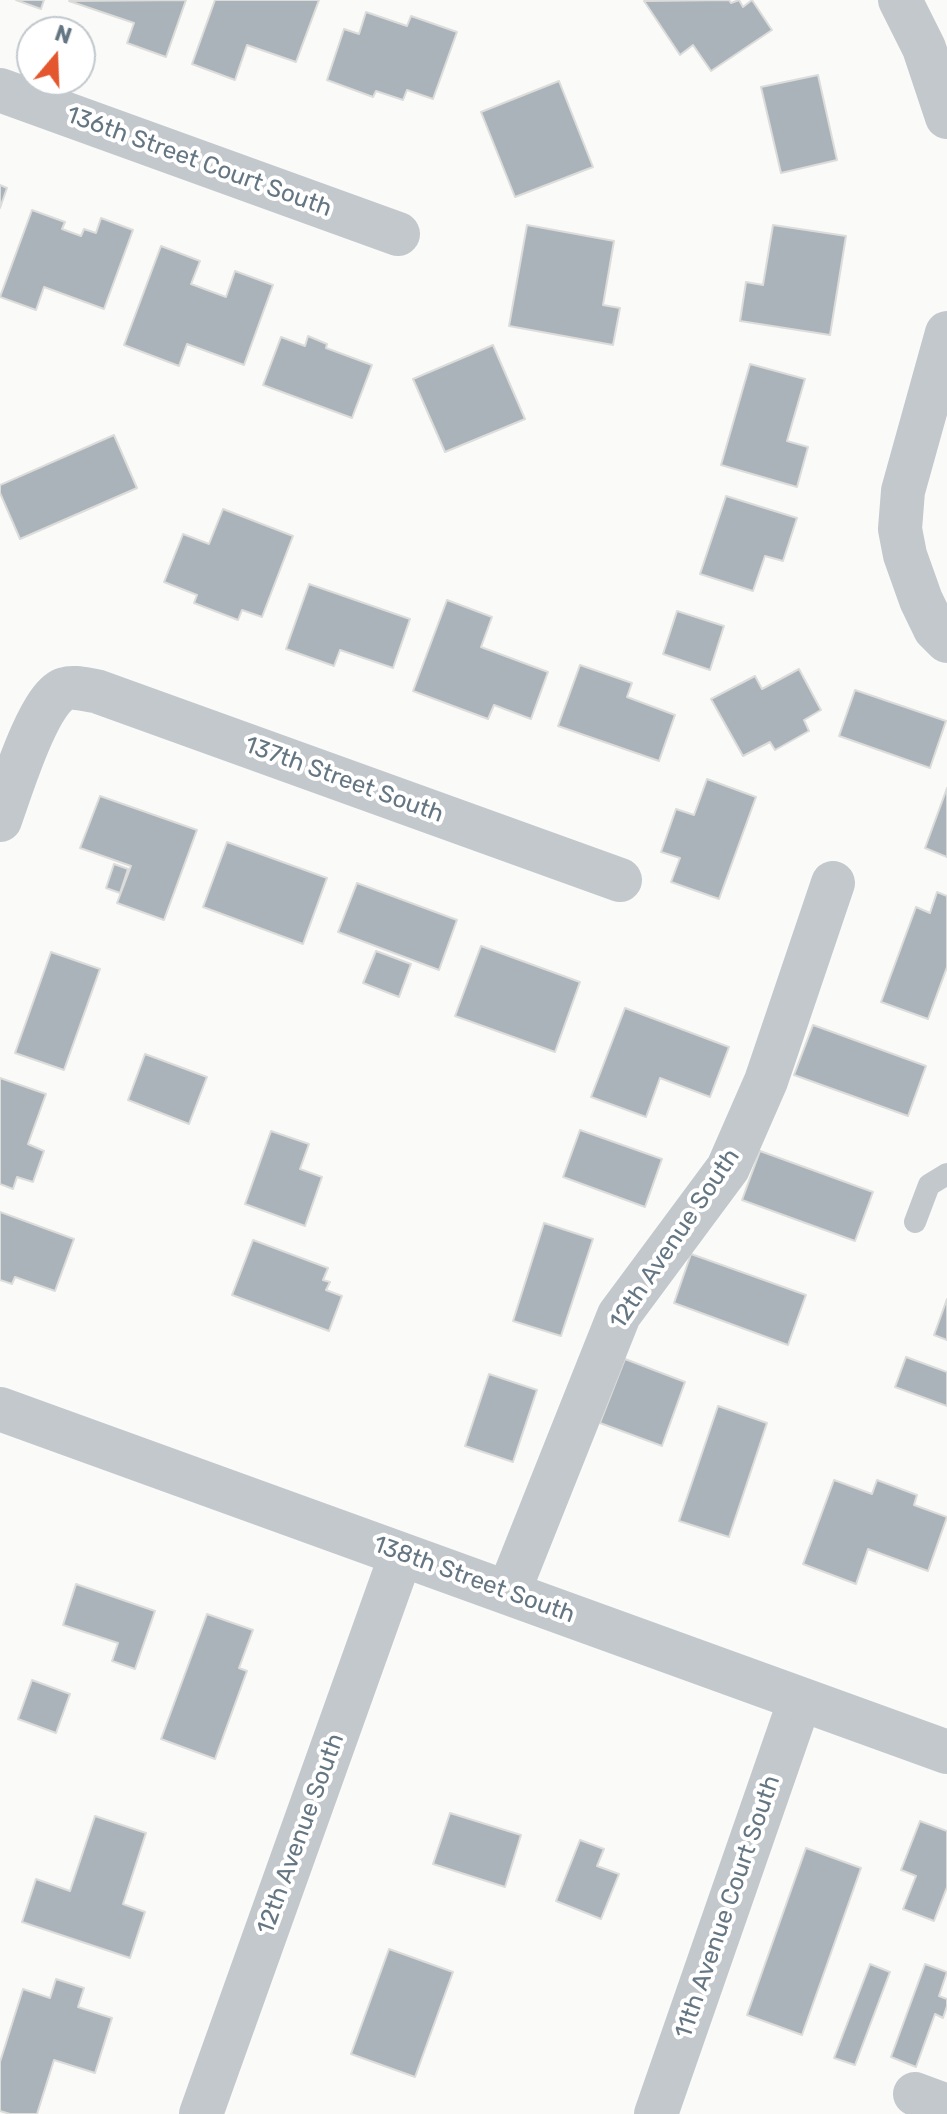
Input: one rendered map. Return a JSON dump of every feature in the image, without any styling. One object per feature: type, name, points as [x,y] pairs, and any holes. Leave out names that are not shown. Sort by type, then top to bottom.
[{"type":"street","points":[[920,24],[947,117]]},
{"type":"street","name":"136th Street Court South","points":[[0,90],[398,234]]},
{"type":"street","points":[[938,628],[921,600],[905,555],[900,529],[903,491],[947,333]]},
{"type":"street","name":"137th Street South","points":[[0,820],[26,747],[51,697],[66,688],[96,691],[620,880]]},
{"type":"street","name":"12th Avenue South","points":[[509,1591],[619,1315],[728,1168],[766,1081],[833,883]]},
{"type":"street","name":"138th Street South","points":[[0,1409],[947,1752]]},
{"type":"street","name":"12th Avenue South","points":[[201,2114],[401,1555]]},
{"type":"street","name":"11th Avenue Court South","points":[[656,2114],[800,1700]]},
{"type":"lane","points":[[915,1222],[929,1185],[947,1174]]},
{"type":"building","points":[[16,0],[44,0],[41,9]]},
{"type":"building","points":[[186,0],[166,57],[127,43],[134,23],[69,1]]},
{"type":"building","points":[[215,0],[319,0],[296,62],[247,45],[235,80],[192,64]]},
{"type":"building","points":[[729,0],[731,3],[739,0],[743,7],[752,0],[772,30],[711,71],[693,45],[680,55],[644,1]]},
{"type":"building","points":[[366,12],[407,26],[411,16],[457,32],[433,99],[407,90],[403,100],[376,91],[373,97],[327,80],[344,29],[359,34]]},
{"type":"building","points":[[818,75],[837,160],[781,173],[761,87]]},
{"type":"building","points":[[559,81],[593,167],[515,197],[481,112]]},
{"type":"building","points":[[0,185],[7,188],[0,208]]},
{"type":"building","points":[[32,210],[65,222],[62,229],[81,236],[84,229],[96,233],[101,218],[133,230],[104,309],[44,287],[36,310],[0,297]]},
{"type":"building","points":[[527,225],[614,241],[603,305],[620,308],[613,345],[509,326]]},
{"type":"building","points":[[773,225],[846,236],[830,335],[740,321],[746,282],[763,285]]},
{"type":"building","points":[[161,246],[200,261],[191,284],[226,297],[235,271],[273,285],[244,365],[187,344],[179,366],[124,345]]},
{"type":"building","points":[[308,336],[327,344],[326,348],[372,365],[352,418],[263,385],[281,337],[305,346]]},
{"type":"building","points":[[493,345],[525,419],[445,452],[413,379]]},
{"type":"building","points":[[750,364],[805,379],[787,441],[808,447],[797,487],[721,465]]},
{"type":"building","points":[[114,435],[137,488],[20,539],[0,493],[0,485]]},
{"type":"building","points":[[726,496],[797,518],[783,561],[765,556],[753,591],[700,574]]},
{"type":"building","points":[[223,509],[293,536],[262,617],[242,610],[238,620],[194,603],[197,595],[164,582],[183,534],[209,544]]},
{"type":"building","points":[[309,584],[410,619],[393,668],[340,650],[334,666],[286,649]]},
{"type":"building","points":[[447,600],[492,617],[481,647],[548,672],[531,719],[494,705],[488,719],[413,691]]},
{"type":"building","points":[[677,611],[724,626],[710,670],[663,654]]},
{"type":"building","points":[[580,665],[632,683],[627,697],[675,715],[659,761],[558,726]]},
{"type":"building","points":[[799,669],[821,710],[804,720],[809,731],[775,750],[770,742],[743,756],[711,699],[755,676],[762,689]]},
{"type":"building","points":[[855,690],[946,721],[930,768],[839,736]]},
{"type":"building","points":[[707,779],[756,797],[719,899],[671,882],[680,858],[661,852],[676,809],[694,815]]},
{"type":"building","points":[[947,788],[947,857],[925,848]]},
{"type":"building","points":[[100,796],[197,830],[164,920],[117,903],[131,866],[80,848]]},
{"type":"building","points":[[227,842],[327,878],[303,944],[203,907]]},
{"type":"building","points":[[114,864],[128,869],[120,893],[106,888]]},
{"type":"building","points":[[357,883],[457,920],[439,970],[338,932]]},
{"type":"building","points":[[937,892],[947,896],[947,967],[928,1019],[881,1002],[916,907],[930,913]]},
{"type":"building","points":[[481,946],[580,982],[555,1052],[455,1016]]},
{"type":"building","points":[[376,951],[411,964],[399,997],[363,983]]},
{"type":"building","points":[[51,952],[100,969],[64,1070],[15,1053]]},
{"type":"building","points":[[625,1008],[729,1047],[710,1097],[660,1078],[646,1117],[591,1097]]},
{"type":"building","points":[[813,1025],[926,1066],[908,1116],[794,1075]]},
{"type":"building","points":[[145,1054],[207,1077],[189,1124],[128,1100]]},
{"type":"building","points":[[0,1078],[46,1094],[28,1144],[44,1151],[33,1182],[17,1177],[13,1189],[0,1184]]},
{"type":"building","points":[[580,1130],[662,1159],[645,1207],[563,1177]]},
{"type":"building","points":[[271,1131],[309,1144],[300,1169],[322,1177],[305,1226],[245,1204]]},
{"type":"building","points":[[760,1151],[873,1192],[855,1241],[742,1200]]},
{"type":"building","points":[[0,1212],[74,1239],[55,1291],[15,1277],[12,1284],[0,1280]]},
{"type":"building","points":[[544,1223],[593,1239],[561,1336],[513,1321]]},
{"type":"building","points":[[253,1240],[328,1268],[323,1280],[330,1282],[326,1290],[342,1296],[329,1331],[232,1295]]},
{"type":"building","points":[[691,1254],[806,1295],[788,1345],[674,1303]]},
{"type":"building","points":[[947,1299],[947,1340],[934,1335]]},
{"type":"building","points":[[906,1357],[947,1372],[947,1406],[895,1387]]},
{"type":"building","points":[[625,1359],[685,1382],[662,1446],[600,1423]]},
{"type":"building","points":[[489,1374],[537,1390],[513,1462],[465,1446]]},
{"type":"building","points":[[718,1406],[767,1423],[729,1537],[679,1521]]},
{"type":"building","points":[[834,1480],[872,1494],[877,1480],[917,1495],[914,1505],[947,1517],[928,1571],[868,1549],[856,1584],[803,1564]]},
{"type":"building","points":[[76,1584],[155,1611],[135,1669],[112,1661],[118,1643],[63,1625]]},
{"type":"building","points":[[207,1614],[253,1630],[239,1668],[247,1671],[215,1759],[161,1739]]},
{"type":"building","points":[[32,1680],[70,1694],[56,1733],[18,1719]]},
{"type":"building","points":[[450,1813],[521,1835],[505,1887],[433,1864]]},
{"type":"building","points":[[95,1816],[146,1833],[123,1904],[145,1912],[130,1958],[22,1922],[36,1879],[70,1891]]},
{"type":"building","points":[[920,1821],[947,1831],[947,1887],[934,1921],[903,1909],[916,1876],[901,1870]]},
{"type":"building","points":[[580,1840],[604,1849],[597,1866],[619,1874],[601,1919],[556,1901]]},
{"type":"building","points":[[806,1848],[861,1868],[802,2035],[747,2015]]},
{"type":"building","points":[[389,1949],[453,1972],[415,2077],[351,2054]]},
{"type":"building","points":[[870,1964],[890,1972],[855,2065],[834,2058]]},
{"type":"building","points":[[925,1964],[947,1972],[939,1996],[947,1999],[947,2006],[943,2018],[935,2014],[916,2067],[891,2057]]},
{"type":"building","points":[[56,1979],[84,1988],[78,2007],[112,2018],[95,2073],[54,2060],[37,2114],[0,2111],[0,2062],[23,1989],[50,1998]]}]
